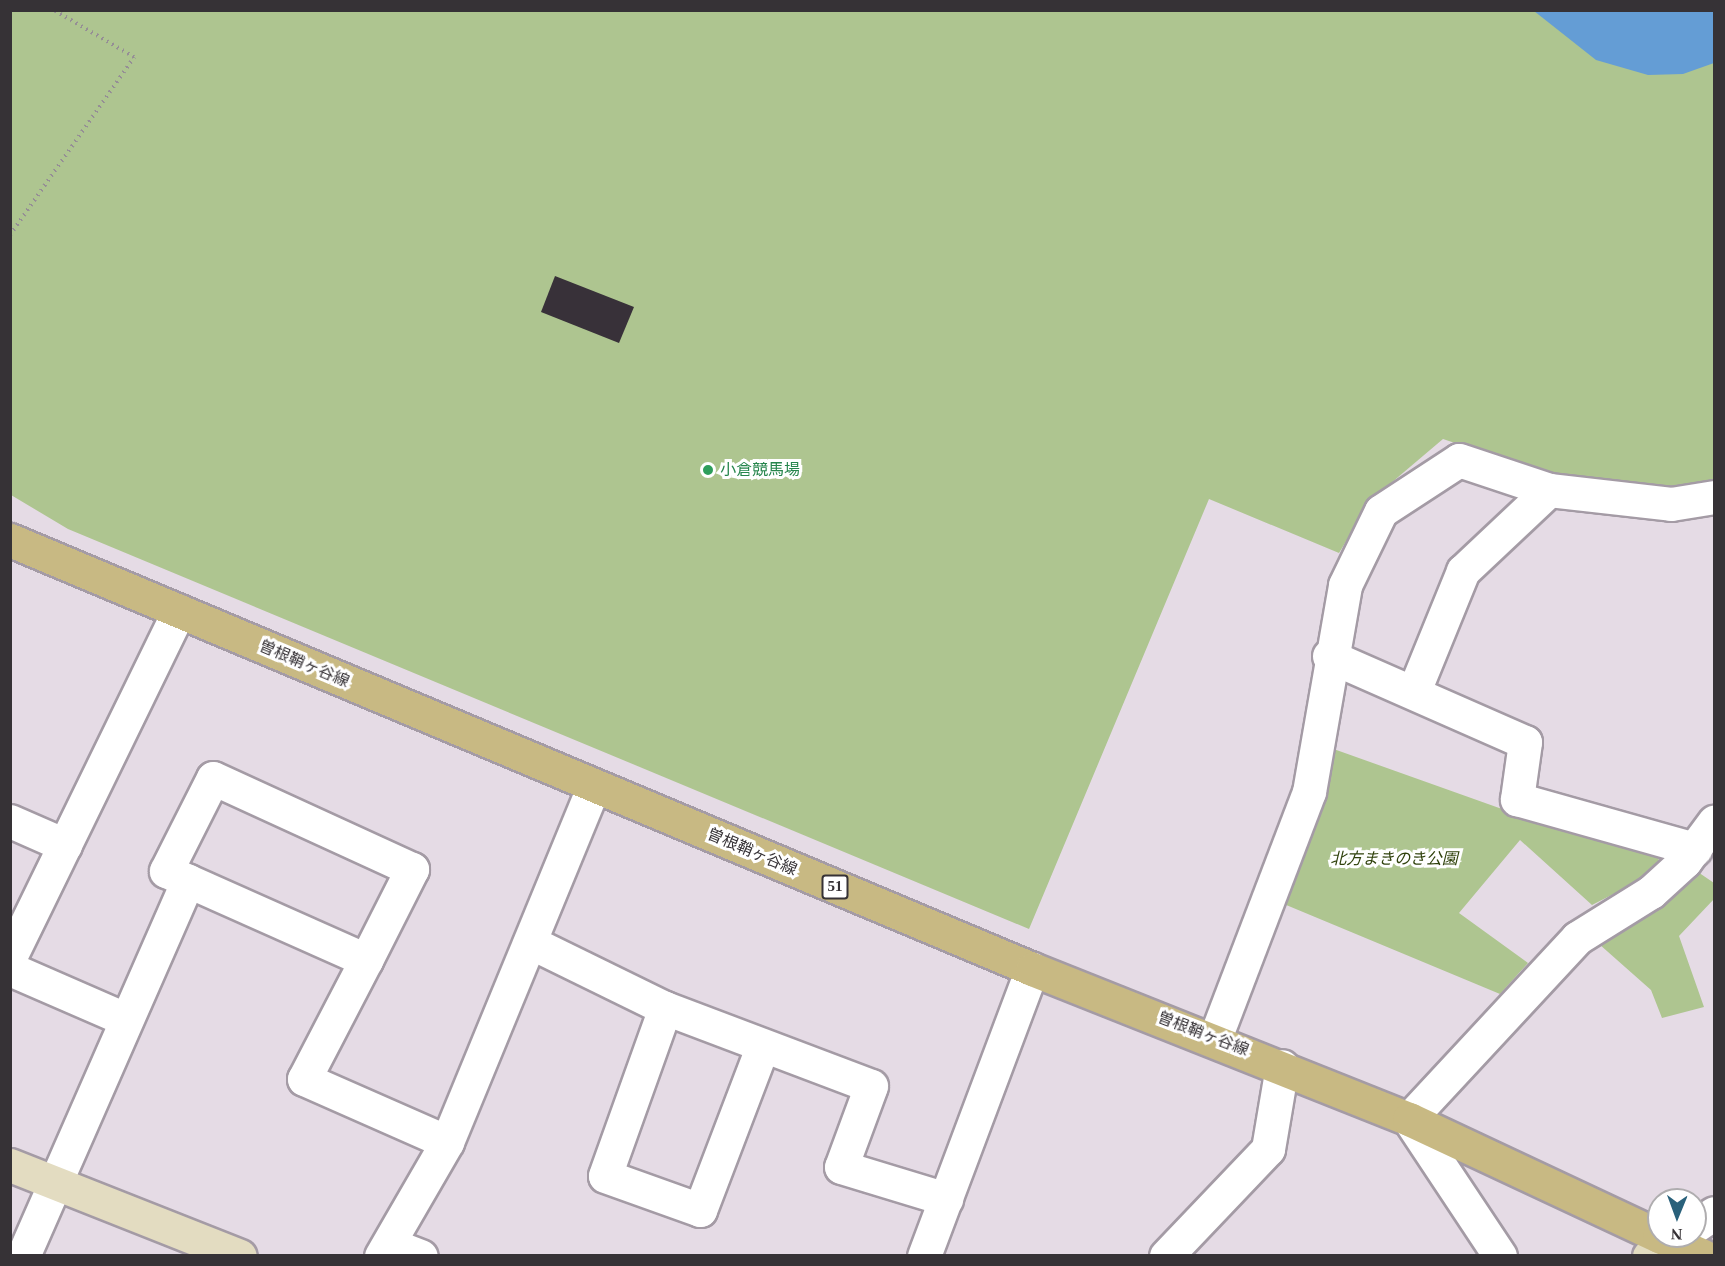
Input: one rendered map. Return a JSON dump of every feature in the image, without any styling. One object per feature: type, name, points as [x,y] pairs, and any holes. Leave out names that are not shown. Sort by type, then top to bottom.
[{"type":"main road","name":"曽根鞘ヶ谷線","points":[[10,540],[1032,969],[1282,1065],[1409,1119],[1647,1229]]},
{"type":"main road","name":"曽根鞘ヶ谷線","points":[[1687,1248],[1703,1256]]},
{"type":"street","points":[[1215,1038],[1309,792],[1329,656],[1345,585],[1381,511],[1459,460],[1549,490],[1671,504],[1714,497]]},
{"type":"street","points":[[1414,691],[1463,571],[1549,490]]},
{"type":"street","points":[[10,957],[179,611]]},
{"type":"street","points":[[1329,656],[1414,691],[1525,742],[1517,799],[1695,849]]},
{"type":"street","points":[[366,960],[166,871],[213,777],[412,869],[366,960],[304,1079],[447,1142]]},
{"type":"street","points":[[421,1256],[385,1250],[447,1142],[594,786]]},
{"type":"street","points":[[10,821],[65,845]]},
{"type":"street","points":[[1500,1256],[1409,1119],[1577,938],[1651,892],[1695,849],[1714,822]]},
{"type":"street","points":[[23,1256],[51,1182],[188,881]]},
{"type":"street","points":[[530,942],[665,1008],[762,1048],[871,1086],[841,1167],[946,1199]]},
{"type":"street","points":[[10,969],[125,1019]]},
{"type":"street","points":[[924,1256],[1032,969]]},
{"type":"street","points":[[665,1008],[605,1176],[699,1210],[762,1048]]},
{"type":"street","points":[[1166,1256],[1268,1149],[1282,1065]]},
{"type":"street","points":[[10,1165],[198,1248],[240,1256]]},
{"type":"street","points":[[1703,1256],[1714,1251]]},
{"type":"path","points":[[10,235],[134,57],[54,10]]},
{"type":"green space","name":"小倉競馬場","points":[[11,11],[1714,11],[1714,485],[1676,492],[1576,484],[1443,439],[1371,500],[1339,553],[1209,499],[1029,929],[68,529],[11,495]]},
{"type":"green space","name":"北方まきのき公園","points":[[1328,747],[1502,809],[1654,851],[1659,860],[1633,884],[1592,905],[1520,840],[1459,913],[1528,963],[1500,994],[1279,902]]},
{"type":"green space","points":[[1695,870],[1714,883],[1714,899],[1679,936],[1704,1007],[1662,1018],[1651,990],[1599,944],[1658,910]]},
{"type":"water","points":[[1534,11],[1714,11],[1714,63],[1683,74],[1648,75],[1596,60]]},
{"type":"building","points":[[555,276],[634,307],[619,343],[541,312]]},
{"type":"place","name":"小倉競馬場","points":[[708,470]]}]
